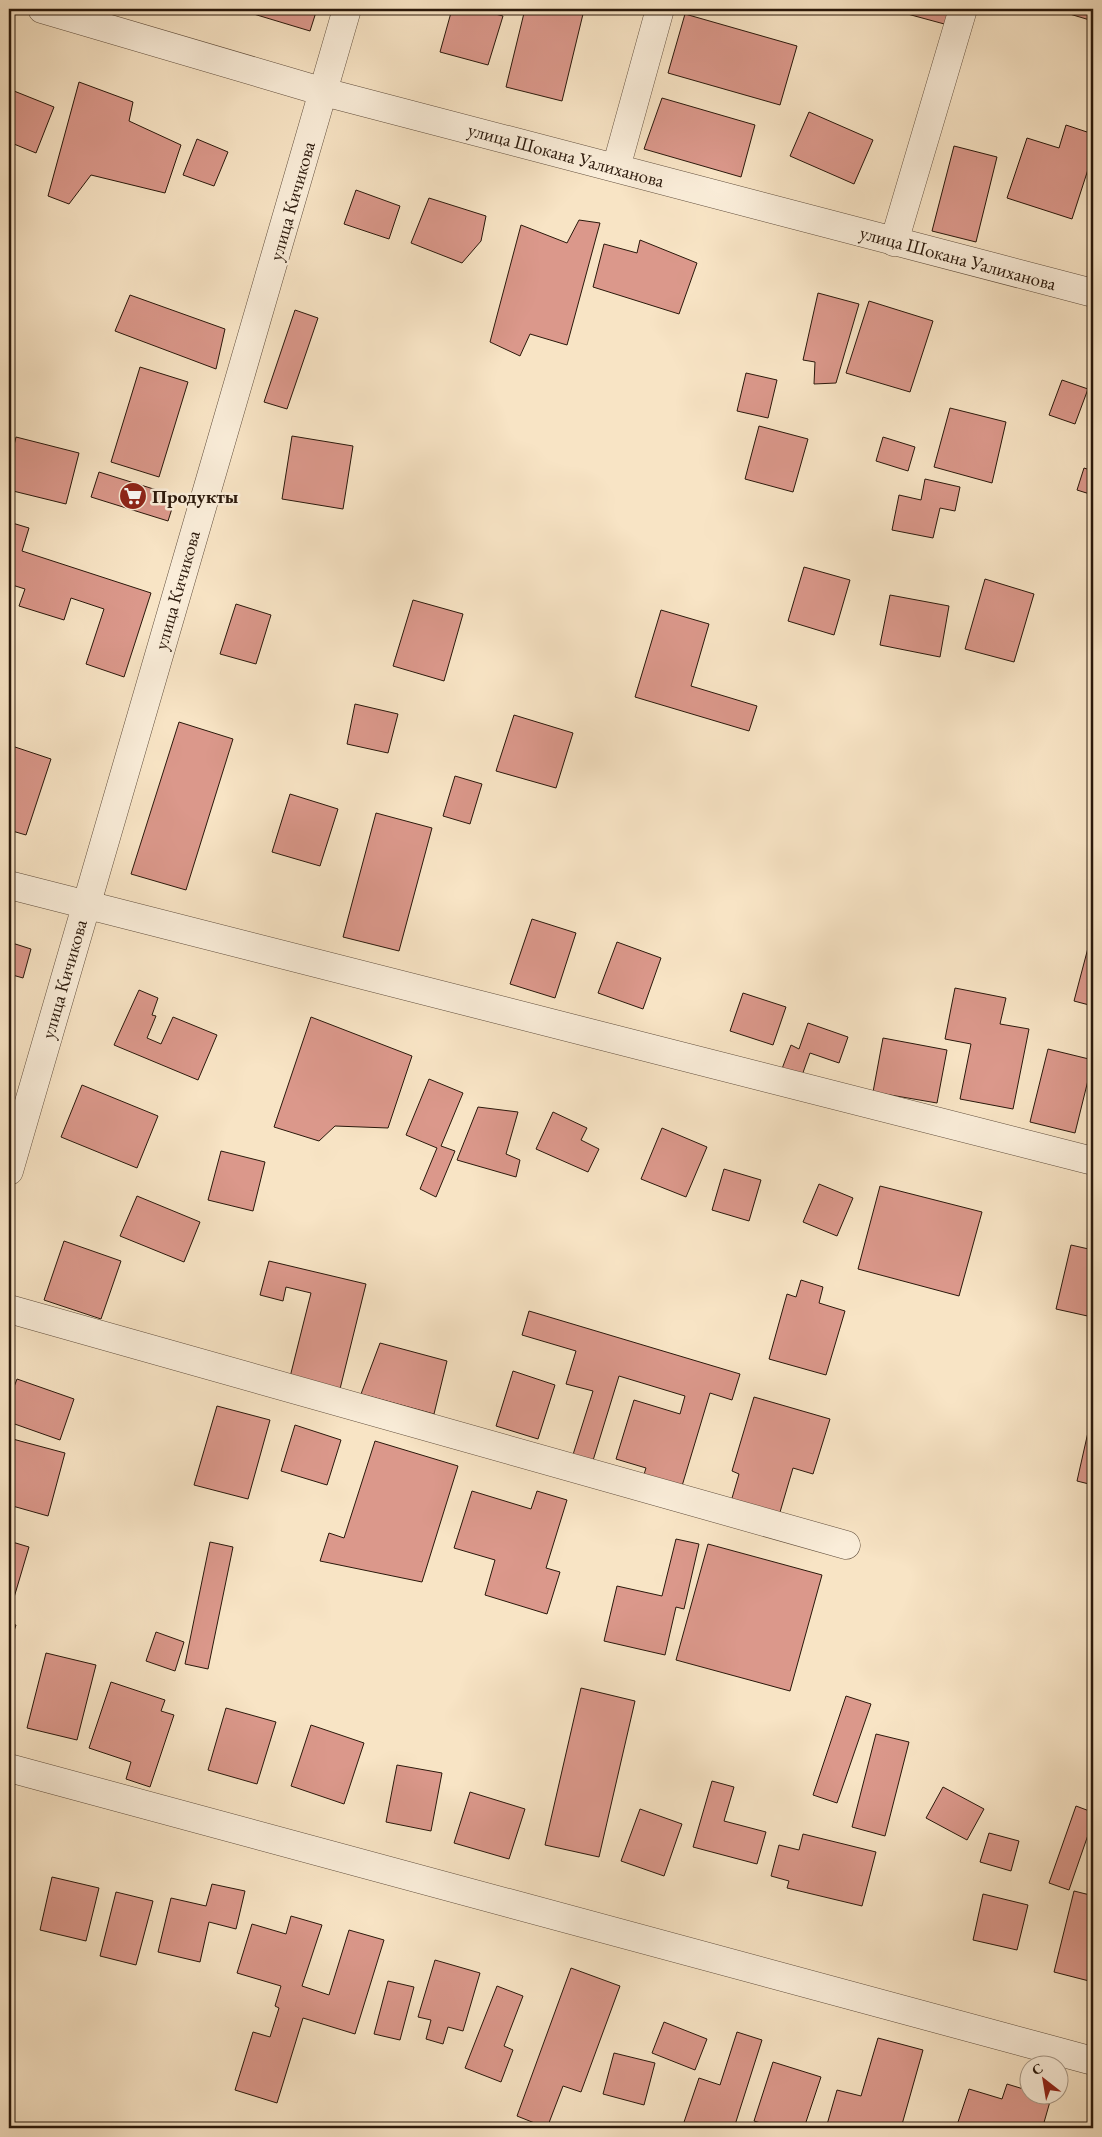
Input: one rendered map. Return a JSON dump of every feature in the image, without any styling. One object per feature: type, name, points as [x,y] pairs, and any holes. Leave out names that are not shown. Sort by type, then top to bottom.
[{"type":"street","name":"улица Шокана Уалиханова","points":[[42,9],[324,92],[1093,293]]},
{"type":"street","name":"улица Кичикова","points":[[9,1171],[84,906],[347,9]]},
{"type":"street","points":[[616,168],[660,9]]},
{"type":"street","points":[[894,242],[963,9]]},
{"type":"street","points":[[9,885],[84,906],[1093,1161]]},
{"type":"street","points":[[9,1310],[846,1545]]},
{"type":"street","points":[[9,1768],[1093,2061]]},
{"type":"building","points":[[237,9],[317,9],[310,31]]},
{"type":"building","points":[[452,9],[476,9],[503,16],[488,65],[440,52]]},
{"type":"building","points":[[525,9],[562,9],[583,14],[562,101],[506,87]]},
{"type":"building","points":[[889,9],[953,9],[948,25]]},
{"type":"building","points":[[1053,9],[1093,9],[1093,21]]},
{"type":"building","points":[[685,14],[797,46],[780,105],[668,73]]},
{"type":"building","points":[[79,82],[133,102],[129,121],[181,145],[165,193],[91,175],[69,204],[48,196]]},
{"type":"building","points":[[9,89],[54,107],[36,153],[9,142]]},
{"type":"building","points":[[662,98],[755,125],[741,177],[644,149]]},
{"type":"building","points":[[809,112],[873,140],[854,184],[790,156]]},
{"type":"building","points":[[1066,125],[1093,134],[1093,154],[1072,219],[1007,198],[1027,138],[1059,148]]},
{"type":"building","points":[[197,139],[228,152],[214,186],[183,175]]},
{"type":"building","points":[[954,146],[997,157],[976,242],[932,231]]},
{"type":"building","points":[[356,190],[400,206],[389,239],[344,224]]},
{"type":"building","points":[[429,198],[486,216],[481,241],[462,263],[411,243]]},
{"type":"building","points":[[579,220],[600,223],[567,345],[530,334],[520,356],[490,342],[521,225],[567,243]]},
{"type":"building","points":[[640,240],[697,263],[679,314],[593,287],[604,244],[637,253]]},
{"type":"building","points":[[818,293],[859,304],[836,383],[814,384],[815,362],[803,360]]},
{"type":"building","points":[[130,295],[225,329],[216,369],[115,331]]},
{"type":"building","points":[[869,301],[933,321],[910,392],[846,373]]},
{"type":"building","points":[[295,310],[318,318],[287,409],[264,402]]},
{"type":"building","points":[[140,367],[188,382],[159,477],[111,462]]},
{"type":"building","points":[[746,373],[777,380],[768,418],[737,411]]},
{"type":"building","points":[[1062,380],[1088,389],[1075,424],[1049,415]]},
{"type":"building","points":[[950,408],[1006,422],[992,483],[934,467]]},
{"type":"building","points":[[759,426],[808,439],[793,492],[745,479]]},
{"type":"building","points":[[292,436],[353,446],[343,509],[282,499]]},
{"type":"building","points":[[16,437],[79,453],[66,504],[9,490],[9,466]]},
{"type":"building","points":[[883,437],[915,447],[908,471],[876,461]]},
{"type":"building","points":[[1084,468],[1093,471],[1093,495],[1077,490]]},
{"type":"building","name":"Продукты","points":[[99,472],[176,496],[168,521],[91,497]]},
{"type":"building","points":[[925,479],[960,487],[955,511],[940,508],[933,538],[892,530],[899,495],[921,500]]},
{"type":"building","points":[[9,522],[29,528],[22,551],[151,593],[124,677],[86,664],[104,609],[71,598],[64,620],[19,606],[25,589],[9,584]]},
{"type":"building","points":[[804,567],[850,580],[834,635],[788,621]]},
{"type":"building","points":[[985,579],[1034,594],[1014,662],[965,649]]},
{"type":"building","points":[[890,595],[949,606],[940,657],[880,645]]},
{"type":"building","points":[[413,600],[463,614],[444,681],[393,666]]},
{"type":"building","points":[[236,604],[271,615],[256,664],[220,654]]},
{"type":"building","points":[[661,610],[709,624],[691,686],[757,706],[749,731],[635,697]]},
{"type":"building","points":[[355,704],[398,714],[388,753],[347,744]]},
{"type":"building","points":[[514,715],[573,733],[556,788],[496,771]]},
{"type":"building","points":[[179,722],[233,739],[186,890],[131,874]]},
{"type":"building","points":[[9,745],[51,759],[26,835],[9,830]]},
{"type":"building","points":[[455,776],[482,784],[470,824],[443,816]]},
{"type":"building","points":[[290,794],[338,809],[320,866],[272,852]]},
{"type":"building","points":[[376,813],[432,828],[399,951],[343,937]]},
{"type":"building","points":[[532,919],[576,933],[555,998],[510,984]]},
{"type":"building","points":[[1093,929],[1093,1006],[1074,1001]]},
{"type":"building","points":[[9,942],[31,949],[23,978],[9,974]]},
{"type":"building","points":[[617,942],[661,958],[643,1009],[598,993]]},
{"type":"building","points":[[955,988],[1006,998],[1000,1024],[1029,1029],[1013,1109],[960,1099],[971,1044],[945,1039]]},
{"type":"building","points":[[139,990],[158,998],[152,1015],[156,1016],[147,1038],[161,1044],[173,1017],[217,1035],[198,1080],[114,1045]]},
{"type":"building","points":[[743,993],[786,1007],[773,1045],[730,1031]]},
{"type":"building","points":[[311,1017],[412,1056],[388,1128],[335,1126],[319,1141],[274,1127]]},
{"type":"building","points":[[808,1023],[848,1037],[839,1063],[810,1053],[800,1081],[780,1074],[791,1045],[799,1049]]},
{"type":"building","points":[[883,1038],[947,1050],[937,1103],[873,1092]]},
{"type":"building","points":[[1048,1049],[1093,1060],[1075,1133],[1030,1122]]},
{"type":"building","points":[[429,1079],[463,1093],[441,1146],[455,1151],[436,1197],[420,1189],[437,1148],[406,1135]]},
{"type":"building","points":[[82,1085],[158,1116],[137,1168],[61,1137]]},
{"type":"building","points":[[478,1107],[518,1112],[506,1154],[520,1160],[516,1177],[457,1160]]},
{"type":"building","points":[[553,1112],[587,1128],[581,1140],[599,1149],[588,1172],[536,1149]]},
{"type":"building","points":[[662,1128],[707,1147],[686,1197],[641,1179]]},
{"type":"building","points":[[221,1151],[265,1162],[253,1211],[208,1200]]},
{"type":"building","points":[[724,1169],[761,1180],[749,1221],[712,1210]]},
{"type":"building","points":[[819,1184],[853,1198],[837,1236],[803,1222]]},
{"type":"building","points":[[880,1186],[982,1212],[959,1296],[858,1269]]},
{"type":"building","points":[[137,1196],[200,1222],[184,1262],[120,1236]]},
{"type":"building","points":[[64,1241],[121,1261],[101,1319],[44,1300]]},
{"type":"building","points":[[1071,1245],[1093,1250],[1092,1317],[1056,1309]]},
{"type":"building","points":[[269,1261],[366,1284],[338,1397],[288,1385],[311,1293],[286,1287],[283,1301],[260,1295]]},
{"type":"building","points":[[801,1280],[823,1287],[819,1303],[845,1311],[826,1375],[769,1359],[787,1294],[796,1297]]},
{"type":"building","points":[[529,1311],[740,1374],[732,1400],[710,1393],[679,1496],[641,1484],[646,1468],[616,1459],[634,1400],[680,1414],[685,1396],[619,1376],[591,1467],[571,1461],[593,1391],[566,1384],[576,1351],[522,1335]]},
{"type":"building","points":[[380,1343],[447,1361],[434,1414],[361,1394]]},
{"type":"building","points":[[513,1371],[555,1385],[538,1439],[496,1426]]},
{"type":"building","points":[[17,1379],[74,1399],[60,1440],[9,1422],[9,1400]]},
{"type":"building","points":[[754,1397],[830,1419],[813,1474],[793,1468],[778,1519],[730,1505],[739,1474],[732,1471]]},
{"type":"building","points":[[217,1406],[270,1420],[248,1499],[194,1485]]},
{"type":"building","points":[[1093,1410],[1093,1485],[1077,1481]]},
{"type":"building","points":[[295,1425],[341,1440],[327,1485],[281,1471]]},
{"type":"building","points":[[9,1438],[65,1453],[48,1516],[9,1505]]},
{"type":"building","points":[[375,1441],[458,1466],[422,1582],[320,1561],[329,1533],[344,1538]]},
{"type":"building","points":[[472,1491],[531,1509],[537,1491],[567,1500],[546,1568],[560,1572],[547,1614],[485,1595],[495,1560],[454,1548]]},
{"type":"building","points":[[676,1539],[699,1544],[684,1609],[676,1607],[665,1655],[604,1641],[617,1586],[662,1596]]},
{"type":"building","points":[[9,1541],[29,1547],[10,1611],[9,1610]]},
{"type":"building","points":[[210,1542],[233,1547],[208,1669],[185,1664]]},
{"type":"building","points":[[708,1544],[822,1575],[790,1691],[676,1660]]},
{"type":"building","points":[[9,1623],[16,1625],[9,1646]]},
{"type":"building","points":[[156,1632],[184,1642],[175,1671],[146,1661]]},
{"type":"building","points":[[46,1653],[96,1665],[77,1740],[27,1728]]},
{"type":"building","points":[[111,1682],[165,1700],[161,1711],[174,1715],[150,1787],[126,1779],[131,1762],[89,1748]]},
{"type":"building","points":[[581,1688],[635,1701],[599,1857],[545,1845]]},
{"type":"building","points":[[846,1696],[871,1704],[837,1803],[813,1795]]},
{"type":"building","points":[[226,1708],[276,1722],[257,1784],[208,1770]]},
{"type":"building","points":[[311,1725],[364,1743],[344,1804],[291,1786]]},
{"type":"building","points":[[876,1734],[909,1742],[885,1836],[852,1827]]},
{"type":"building","points":[[397,1765],[442,1773],[431,1831],[386,1822]]},
{"type":"building","points":[[712,1781],[734,1787],[724,1821],[766,1832],[757,1864],[693,1847]]},
{"type":"building","points":[[943,1787],[984,1809],[967,1840],[926,1818]]},
{"type":"building","points":[[470,1792],[525,1809],[509,1859],[454,1843]]},
{"type":"building","points":[[1076,1806],[1092,1812],[1093,1809],[1093,1837],[1088,1835],[1069,1890],[1049,1883]]},
{"type":"building","points":[[640,1809],[682,1824],[664,1876],[621,1861]]},
{"type":"building","points":[[989,1833],[1019,1841],[1011,1871],[980,1862]]},
{"type":"building","points":[[803,1834],[876,1852],[862,1906],[787,1888],[789,1881],[771,1876],[779,1845],[799,1850]]},
{"type":"building","points":[[52,1877],[99,1888],[86,1941],[40,1930]]},
{"type":"building","points":[[1093,1881],[1093,1982],[1054,1972],[1074,1891],[1090,1895]]},
{"type":"building","points":[[212,1884],[245,1891],[236,1929],[209,1922],[200,1962],[158,1952],[171,1898],[206,1906]]},
{"type":"building","points":[[116,1892],[153,1901],[136,1965],[100,1956]]},
{"type":"building","points":[[983,1894],[1028,1905],[1017,1950],[973,1940]]},
{"type":"building","points":[[291,1916],[322,1925],[302,1986],[329,1995],[349,1930],[384,1940],[355,2034],[303,2018],[277,2103],[235,2090],[253,2032],[270,2037],[279,2008],[275,2006],[281,1986],[237,1973],[252,1924],[286,1934]]},
{"type":"building","points":[[435,1960],[480,1973],[463,2031],[448,2027],[443,2044],[426,2039],[431,2020],[418,2017]]},
{"type":"building","points":[[571,1968],[620,1986],[581,2092],[563,2086],[547,2128],[517,2116]]},
{"type":"building","points":[[388,1981],[414,1987],[400,2040],[374,2034]]},
{"type":"building","points":[[497,1986],[523,1996],[504,2046],[513,2050],[501,2082],[465,2068]]},
{"type":"building","points":[[664,2022],[707,2039],[695,2070],[652,2053]]},
{"type":"building","points":[[737,2032],[762,2040],[734,2128],[682,2128],[699,2078],[720,2085]]},
{"type":"building","points":[[878,2038],[923,2050],[901,2128],[826,2128],[837,2090],[861,2096]]},
{"type":"building","points":[[614,2053],[655,2063],[644,2105],[603,2094]]},
{"type":"building","points":[[773,2062],[821,2077],[804,2128],[777,2128],[754,2121]]},
{"type":"building","points":[[1007,2084],[1020,2088],[1020,2104],[1049,2104],[1043,2126],[1050,2128],[956,2128],[969,2089],[1002,2099]]},
{"type":"place","name":"Продукты","points":[[133,496]]}]
